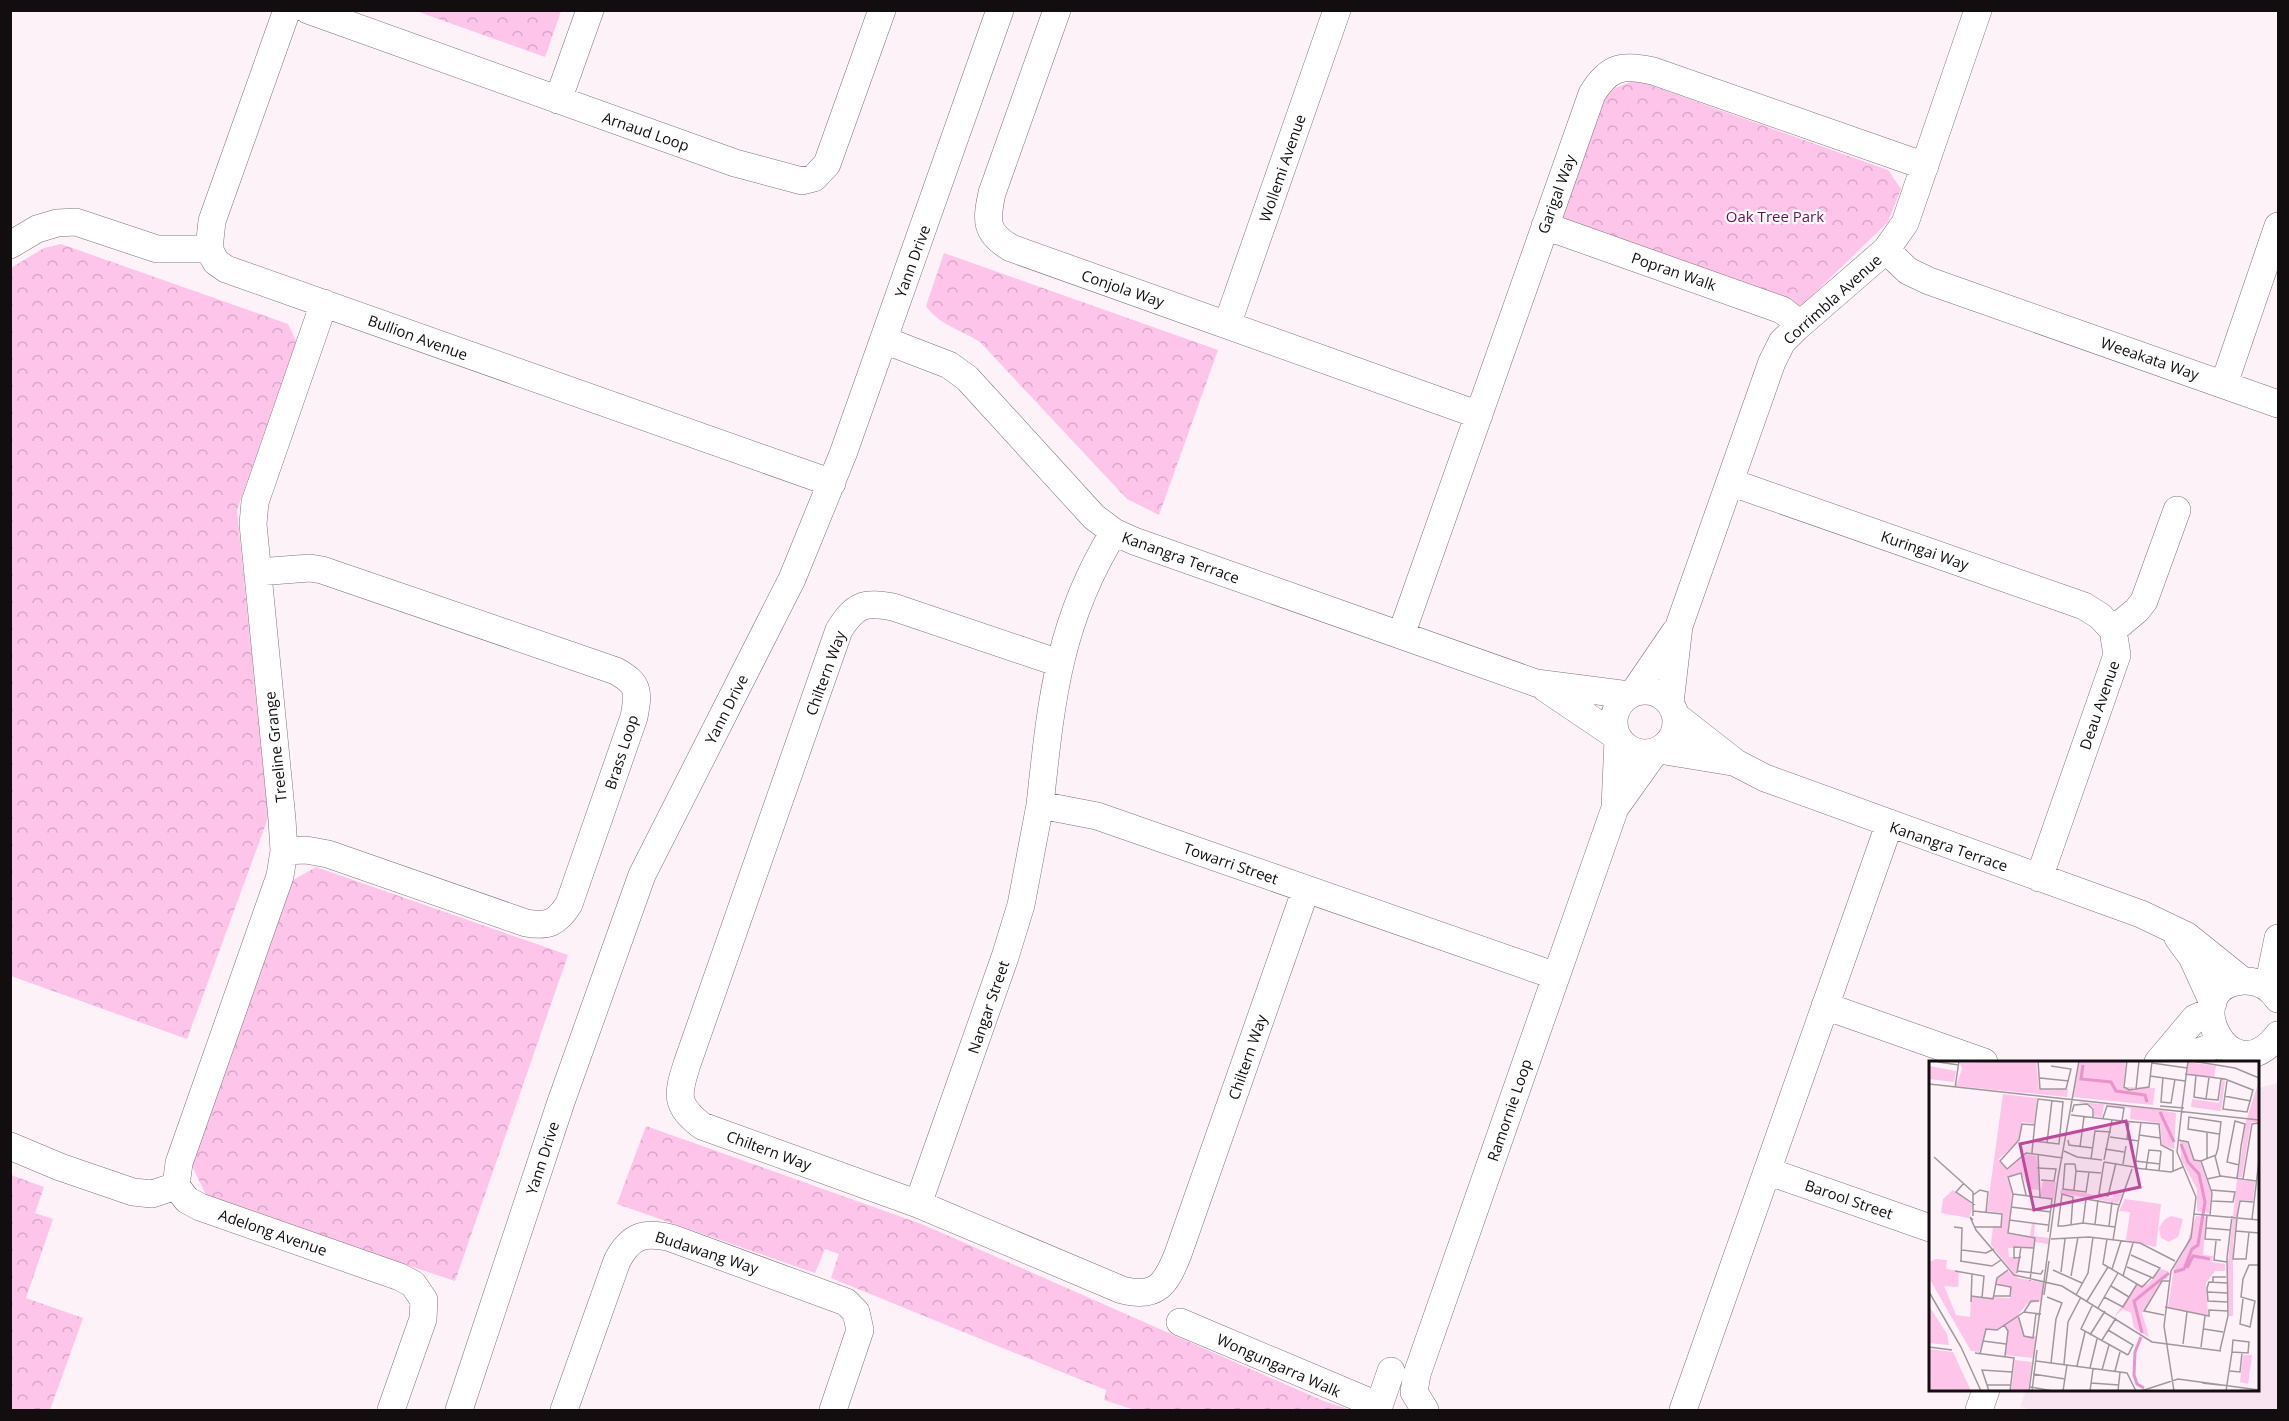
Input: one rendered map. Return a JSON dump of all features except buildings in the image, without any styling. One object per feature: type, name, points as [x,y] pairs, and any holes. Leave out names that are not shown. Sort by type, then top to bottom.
[{"type":"street","points":[[10,245],[38,229],[57,223],[76,222],[157,249],[209,249],[212,221],[287,10]]},
{"type":"street","name":"Arnaud Loop","points":[[308,10],[558,100],[786,178],[802,181],[814,178],[827,164],[882,10]]},
{"type":"street","points":[[558,100],[590,10]]},
{"type":"street","name":"Yann Drive","points":[[459,1410],[561,1102],[642,875],[792,579],[832,483],[1000,10]]},
{"type":"street","name":"Conjola Way","points":[[1057,10],[992,193],[988,214],[990,228],[999,241],[1011,248],[1479,415]]},
{"type":"street","name":"Wollemi Avenue","points":[[1227,325],[1337,10]]},
{"type":"street","name":"Corrimbla Avenue","points":[[1632,694],[1679,626],[1772,362],[1782,342],[1886,250],[1905,223],[1978,10]]},
{"type":"street","name":"Garigal Way","points":[[1401,635],[1592,94],[1609,72],[1627,67],[1653,71],[1925,166]]},
{"type":"street","name":"Popran Walk","points":[[1545,226],[1782,310],[1800,324]]},
{"type":"street","points":[[2224,384],[2278,226]]},
{"type":"street","name":"Bullion Avenue","points":[[209,249],[216,262],[226,269],[832,483]]},
{"type":"street","name":"Weeakata Way","points":[[1886,250],[1908,271],[1929,282],[2278,404]]},
{"type":"street","name":"Treeline Grange","points":[[177,1186],[178,1163],[280,876],[284,850],[253,524],[255,502],[324,303]]},
{"type":"street","name":"Kanangra Terrace","points":[[884,340],[949,365],[967,378],[1094,517],[1114,532],[1536,683],[1632,694]]},
{"type":"street","name":"Kuringai Way","points":[[1730,482],[2084,606],[2100,616],[2113,630]]},
{"type":"street","points":[[2113,630],[2138,610],[2144,601],[2177,510]]},
{"type":"street","points":[[1040,805],[1059,663],[1088,579],[1114,532]]},
{"type":"street","name":"Brass Loop","points":[[258,572],[310,568],[322,570],[616,671],[628,678],[637,692],[634,717],[568,904],[561,918],[551,924],[526,923],[328,854],[306,850],[284,850]]},
{"type":"street","name":"Chiltern Way","points":[[1059,663],[877,604],[862,605],[849,614],[839,630],[680,1086],[682,1106],[689,1116],[702,1126],[918,1204],[1122,1290],[1138,1294],[1152,1292],[1170,1275],[1306,889]]},
{"type":"street","name":"Corrimbla Avenue","points":[[1673,710],[1679,626]]},
{"type":"street","name":"Deau Avenue","points":[[2039,878],[2117,655],[2113,630]]},
{"type":"street","name":"Kanangra Terrace","points":[[1536,683],[1617,737]]},
{"type":"street","points":[[1654,692],[1673,710],[1676,724],[1671,739],[1657,751],[1647,753],[1630,750],[1617,737],[1614,728],[1615,712],[1632,694],[1654,692]]},
{"type":"street","name":"Kanangra Terrace","points":[[1673,710],[1736,763],[1793,790],[2164,924],[2187,936],[2263,989]]},
{"type":"street","name":"Ramornie Loop","points":[[1615,808],[1617,737]]},
{"type":"street","name":"Kanangra Terrace","points":[[1657,751],[1736,763]]},
{"type":"street","name":"Ramornie Loop","points":[[1425,1410],[1414,1392],[1417,1374],[1615,808],[1657,751]]},
{"type":"street","name":"Towarri Street","points":[[1040,805],[1097,816],[1556,976]]},
{"type":"street","name":"Nangar Street","points":[[918,1204],[1005,957],[1021,905],[1040,805]]},
{"type":"street","points":[[1690,1408],[1767,1171],[1889,825]]},
{"type":"street","name":"Kanangra Terrace","points":[[2164,924],[2192,957],[2212,1007],[2212,1028],[2221,1043]]},
{"type":"street","points":[[2159,1061],[2195,1018],[2212,1007],[2225,988],[2263,989],[2278,938]]},
{"type":"street","points":[[1825,1006],[1981,1061]]},
{"type":"street","points":[[2175,1061],[2221,1043],[2233,1050],[2246,1053],[2260,1051],[2271,1044],[2278,1035]]},
{"type":"street","points":[[10,1146],[60,1167],[133,1192],[152,1194],[177,1186]]},
{"type":"street","name":"Barool Street","points":[[1767,1171],[1929,1227]]},
{"type":"street","name":"Adelong Avenue","points":[[177,1186],[187,1200],[200,1207],[400,1277],[413,1284],[424,1300],[423,1319],[391,1410]]},
{"type":"street","name":"Budawang Way","points":[[564,1410],[617,1261],[631,1240],[648,1233],[671,1238],[846,1302],[856,1312],[860,1330],[834,1410]]},
{"type":"street","name":"Wongungarra Walk","points":[[1180,1322],[1378,1406],[1391,1371]]},
{"type":"street","points":[[1979,1410],[1985,1391]]},
{"type":"shaded area","points":[[2278,1083],[2278,1410],[2032,1410],[2020,1407],[2026,1391],[2259,1391],[2259,1088]]},
{"type":"green space","points":[[561,10],[545,57],[416,11]]},
{"type":"green space","name":"Oak Tree Park","points":[[1636,80],[1888,170],[1901,189],[1888,222],[1795,312],[1560,221],[1605,92]]},
{"type":"green space","points":[[61,244],[288,324],[296,341],[237,510],[268,818],[187,1039],[11,976],[11,268],[44,248]]},
{"type":"green space","points":[[944,253],[1218,350],[1159,515],[1127,499],[980,342],[937,318],[926,306]]},
{"type":"green space","points":[[316,867],[568,955],[455,1281],[208,1199],[192,1166],[288,883]]},
{"type":"green space","points":[[646,1126],[924,1225],[1321,1400],[1351,1410],[1135,1410],[1104,1400],[1106,1390],[831,1278],[839,1254],[825,1249],[815,1273],[617,1204]]},
{"type":"green space","points":[[11,1175],[44,1187],[35,1213],[53,1219],[26,1298],[83,1318],[50,1410],[11,1410]]}]
